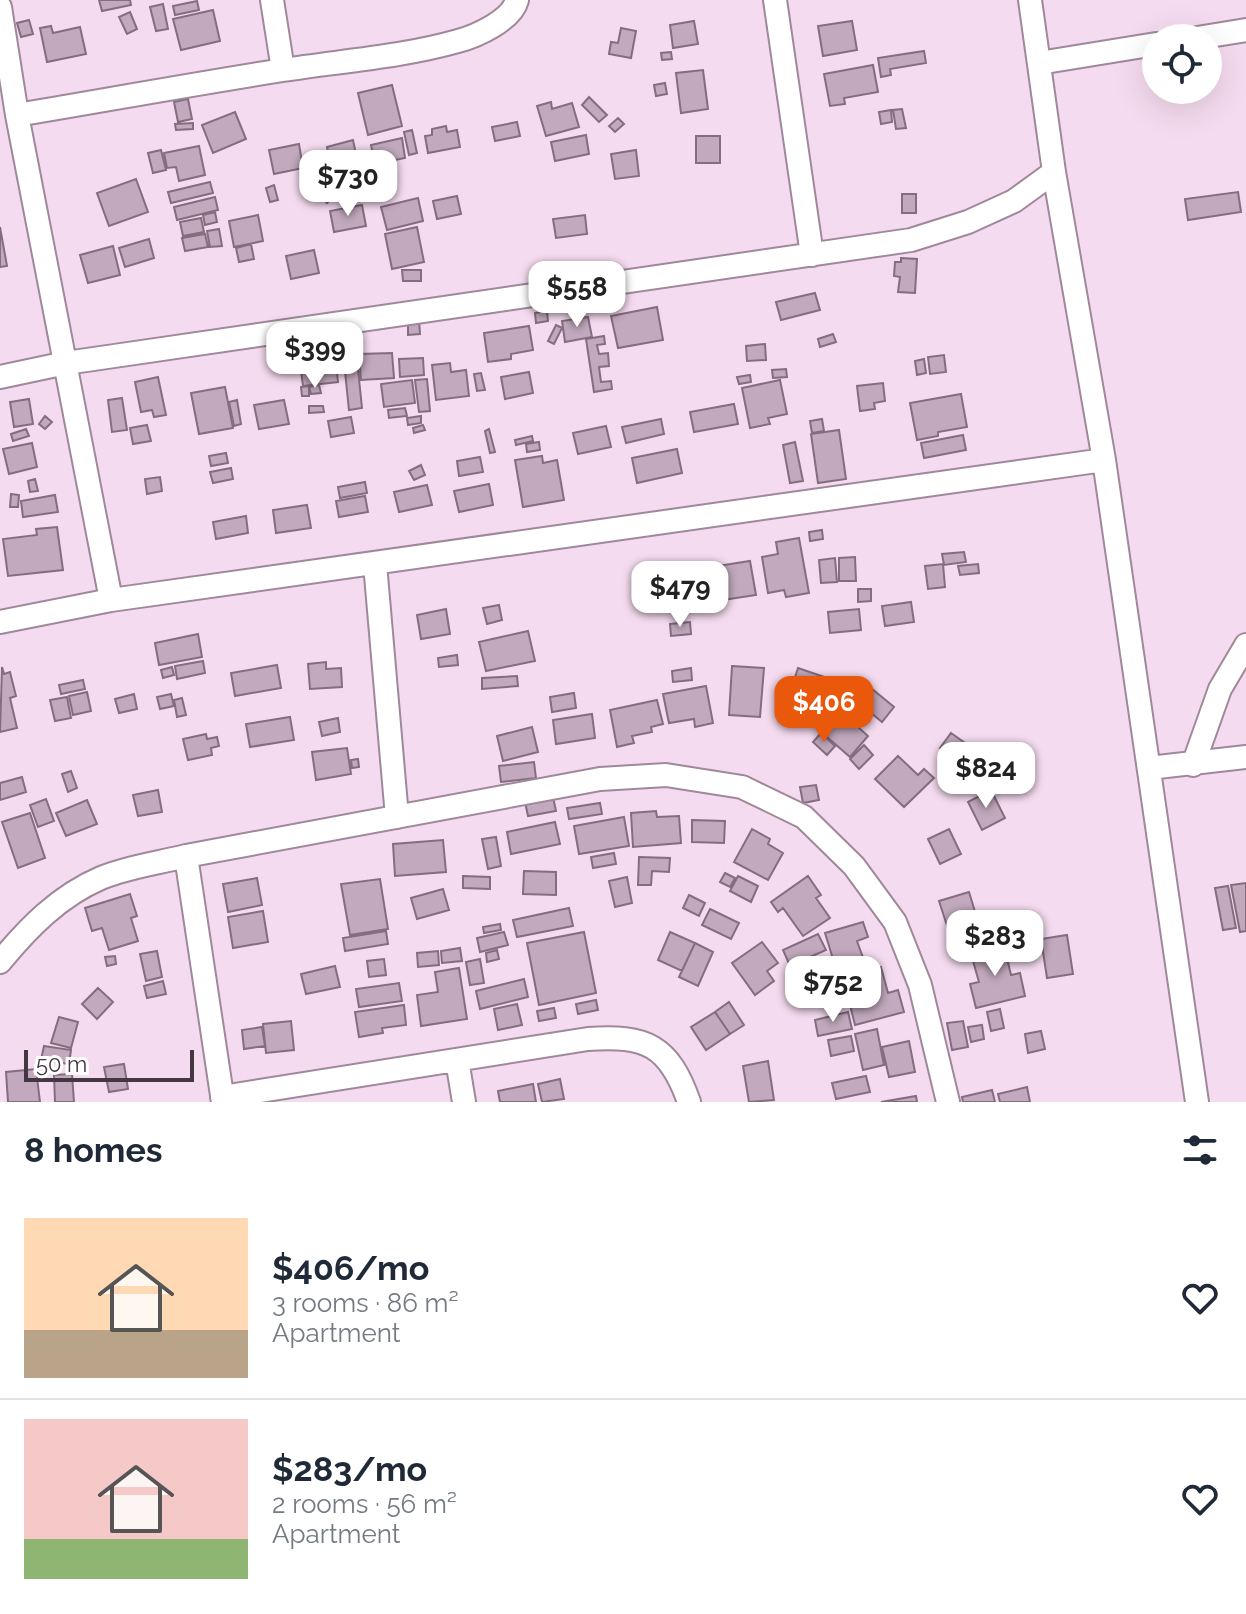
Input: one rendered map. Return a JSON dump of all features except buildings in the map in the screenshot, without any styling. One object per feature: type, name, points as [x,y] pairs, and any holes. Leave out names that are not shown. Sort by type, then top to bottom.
[{"type":"street","points":[[272,0],[283,70]]},
{"type":"street","points":[[17,115],[414,51],[461,40],[495,24],[515,6],[517,0]]},
{"type":"street","points":[[775,0],[812,255]]},
{"type":"street","points":[[1030,0],[1054,172],[1104,460],[1197,1102]]},
{"type":"street","points":[[0,7],[17,115],[111,600]]},
{"type":"street","points":[[1222,34],[1246,30]]},
{"type":"street","points":[[1039,63],[1142,46]]},
{"type":"street","points":[[0,377],[66,363],[911,240],[968,222],[1014,201],[1054,172]]},
{"type":"street","points":[[0,622],[111,600],[1104,460]]},
{"type":"street","points":[[375,564],[397,817]]},
{"type":"street","points":[[1193,765],[1220,689],[1246,645]]},
{"type":"street","points":[[1149,768],[1246,757]]},
{"type":"street","points":[[0,962],[28,929],[66,898],[100,878],[186,856],[600,779],[666,775],[742,787],[804,817],[854,866],[895,922],[920,985],[948,1102]]},
{"type":"street","points":[[186,856],[222,1100],[588,1039],[623,1036],[646,1043],[669,1060],[683,1083],[689,1102]]},
{"type":"street","points":[[457,1060],[464,1102]]}]
